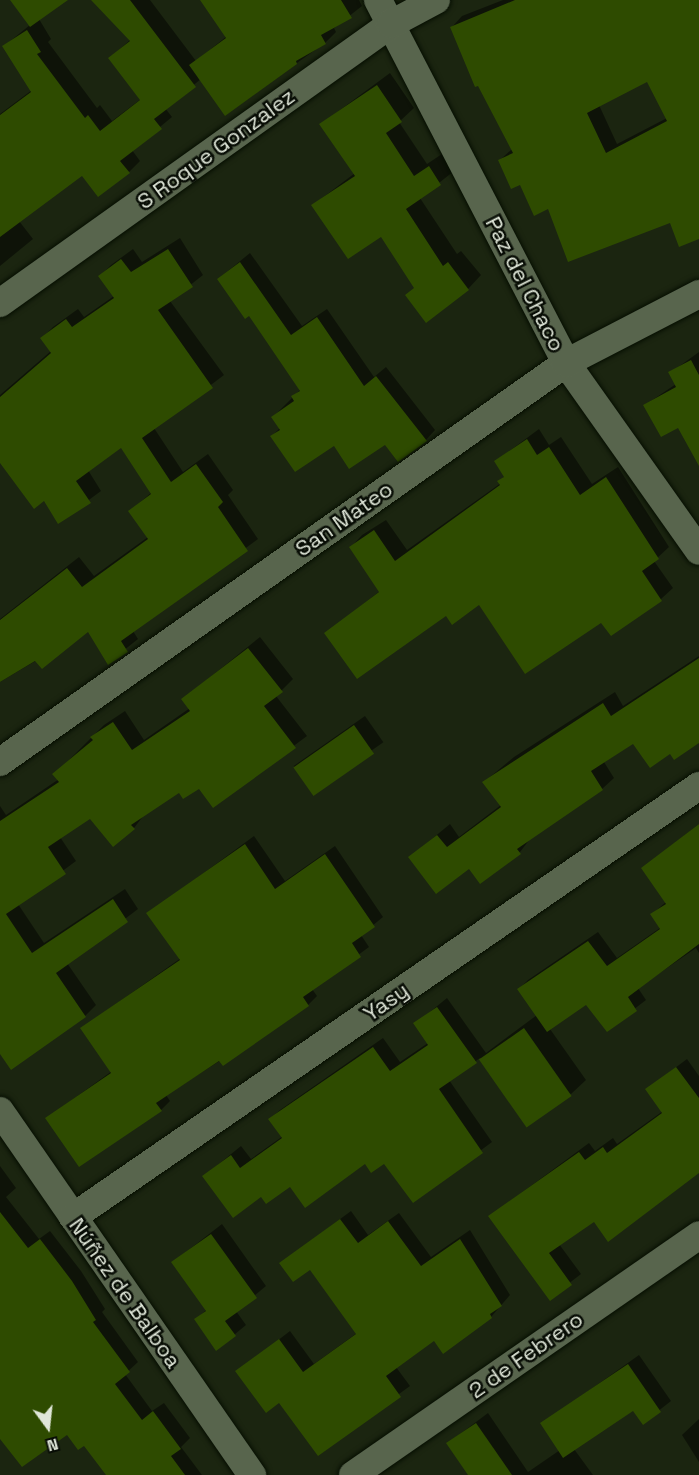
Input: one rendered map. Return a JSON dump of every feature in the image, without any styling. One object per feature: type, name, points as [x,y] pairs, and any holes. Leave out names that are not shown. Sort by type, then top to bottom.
[{"type":"street","name":"S Roque Gonzalez","points":[[0,303],[385,12],[436,0]]},
{"type":"street","name":"Paz del Chaco","points":[[385,12],[566,363],[699,551]]},
{"type":"street","name":"San Mateo","points":[[0,762],[566,363],[699,294]]},
{"type":"street","name":"Yasy","points":[[73,1217],[699,786]]},
{"type":"street","name":"Núñez de Balboa","points":[[0,1111],[252,1475]]},
{"type":"street","name":"2 de Febrero","points":[[352,1475],[699,1235]]},
{"type":"building","points":[[10,0],[68,0],[30,27]]},
{"type":"building","points":[[91,0],[130,0],[196,87],[154,119],[162,129],[120,161],[130,173],[98,197],[82,176],[0,237],[0,115],[31,92],[2,46],[27,30],[41,52],[37,54],[85,118],[88,115],[100,131],[140,100],[108,58],[130,41]]},
{"type":"building","points":[[200,0],[341,0],[352,18],[321,35],[326,44],[296,61],[297,64],[225,116],[189,65],[226,38]]},
{"type":"building","points":[[515,0],[699,0],[699,239],[679,247],[670,223],[568,262],[548,209],[534,216],[520,185],[511,189],[498,160],[513,153],[478,86],[475,87],[450,27]],"holes":[[[647,82],[667,121],[606,153],[587,113]]]},
{"type":"building","points":[[377,85],[402,122],[386,133],[414,176],[429,166],[441,185],[406,209],[443,266],[448,262],[469,290],[426,323],[405,295],[414,288],[381,237],[348,259],[311,205],[355,176],[319,124]]},
{"type":"building","points":[[168,249],[193,287],[158,310],[213,388],[142,438],[171,482],[196,464],[223,502],[218,507],[248,551],[121,641],[128,652],[108,665],[88,632],[42,669],[35,661],[0,682],[0,620],[67,568],[82,587],[148,539],[128,511],[151,494],[121,448],[76,481],[91,503],[58,524],[44,501],[34,509],[0,463],[0,397],[51,353],[40,338],[66,319],[72,327],[114,298],[98,276],[121,259],[131,272]]},
{"type":"building","points":[[240,262],[291,335],[317,317],[364,386],[376,376],[427,441],[398,462],[385,445],[349,469],[334,446],[295,472],[270,436],[280,430],[271,417],[294,401],[291,396],[300,391],[249,316],[245,319],[217,279]]},
{"type":"building","points":[[691,360],[699,375],[699,466],[678,428],[661,437],[643,405],[676,387],[668,372]]},
{"type":"building","points":[[527,439],[537,455],[549,447],[580,495],[606,477],[659,559],[642,571],[662,601],[611,636],[601,623],[525,674],[479,605],[452,625],[446,616],[357,679],[324,633],[379,592],[349,547],[374,530],[395,561],[500,485],[497,481],[504,477],[494,461]]},
{"type":"building","points":[[248,648],[283,692],[264,706],[296,748],[213,808],[199,789],[183,799],[179,793],[131,825],[135,829],[113,847],[90,819],[48,847],[66,874],[6,914],[32,953],[113,899],[128,922],[56,973],[86,1017],[11,1070],[0,1054],[0,821],[59,782],[52,774],[93,740],[90,737],[113,722],[132,750],[190,711],[181,699]]},
{"type":"building","points":[[699,658],[699,743],[674,760],[670,754],[650,768],[633,744],[591,771],[603,790],[517,849],[521,854],[480,884],[469,869],[436,894],[408,857],[437,835],[447,847],[501,807],[482,782],[603,703],[611,716]]},
{"type":"building","points":[[354,725],[374,754],[313,796],[293,767]]},
{"type":"building","points":[[699,824],[699,944],[628,997],[637,1011],[607,1032],[586,1005],[547,1032],[517,989],[588,941],[607,966],[660,929],[650,914],[666,904],[641,868]]},
{"type":"building","points":[[245,844],[275,889],[325,854],[375,927],[352,943],[361,957],[303,997],[309,1006],[223,1066],[219,1061],[156,1103],[162,1111],[79,1167],[45,1118],[111,1073],[80,1028],[180,960],[146,913]]},
{"type":"building","points":[[437,1007],[477,1063],[439,1089],[483,1153],[413,1203],[384,1164],[371,1173],[365,1164],[305,1208],[290,1187],[266,1204],[261,1197],[233,1218],[202,1176],[231,1155],[240,1168],[282,1138],[268,1119],[373,1047],[390,1071],[428,1045],[413,1023]]},
{"type":"building","points":[[524,1028],[572,1096],[527,1128],[479,1060]]},
{"type":"building","points":[[676,1067],[699,1098],[699,1173],[608,1242],[594,1222],[549,1253],[572,1285],[550,1301],[488,1216],[579,1152],[585,1160],[603,1147],[607,1153],[662,1113],[645,1089]]},
{"type":"building","points":[[0,1212],[28,1248],[40,1239],[72,1281],[96,1320],[93,1322],[130,1372],[115,1384],[142,1420],[153,1411],[181,1449],[171,1456],[185,1475],[106,1475],[84,1446],[78,1450],[67,1435],[22,1467],[0,1439]]},
{"type":"building","points":[[340,1219],[358,1243],[388,1221],[421,1266],[460,1239],[502,1306],[490,1314],[492,1318],[443,1354],[434,1341],[386,1376],[401,1397],[318,1456],[279,1403],[266,1413],[235,1371],[279,1339],[303,1372],[356,1334],[310,1270],[293,1282],[279,1263]]},
{"type":"building","points":[[211,1234],[257,1298],[225,1321],[236,1336],[216,1351],[194,1319],[206,1311],[171,1262]]},
{"type":"building","points":[[628,1364],[661,1412],[643,1425],[633,1411],[563,1458],[540,1423]]},
{"type":"building","points":[[476,1423],[512,1475],[468,1475],[446,1443]]}]
